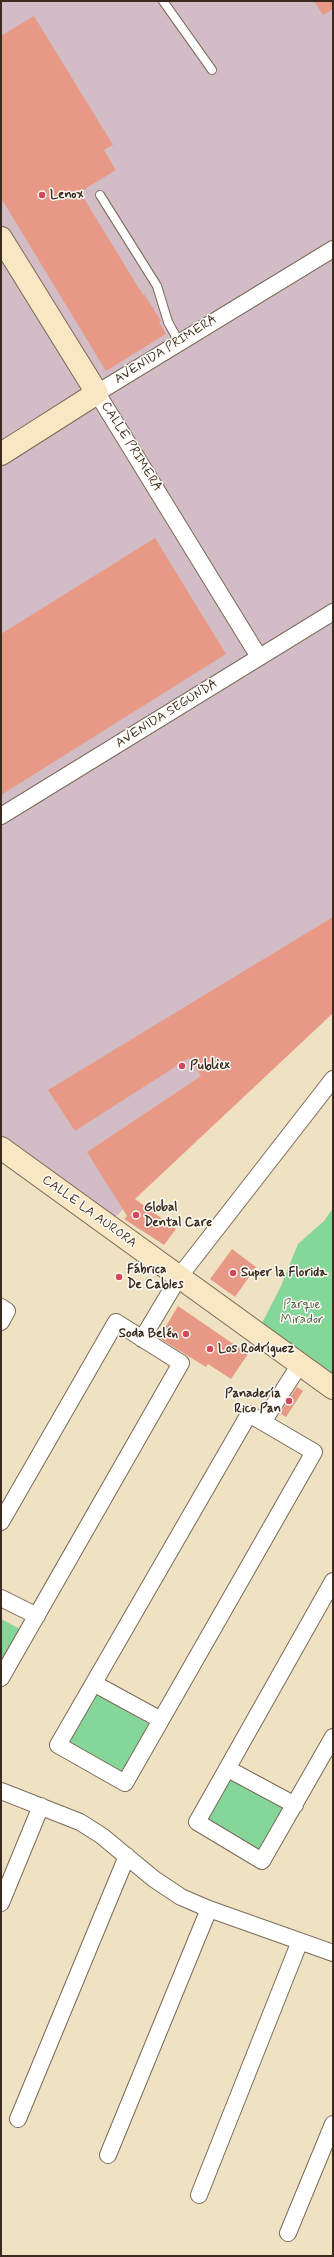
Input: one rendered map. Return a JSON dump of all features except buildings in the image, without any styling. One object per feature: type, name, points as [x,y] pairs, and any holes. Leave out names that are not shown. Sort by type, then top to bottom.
[{"type":"street","name":"CALLE PRIMERA","points":[[1,238],[259,657]]},
{"type":"street","name":"AVENIDA PRIMERA","points":[[1,454],[178,342],[333,249]]},
{"type":"street","name":"AVENIDA SEGUNDA","points":[[1,816],[333,612]]},
{"type":"street","points":[[142,1339],[179,1276],[333,1079]]},
{"type":"street","name":"CALLE LA AURORA","points":[[1,1148],[333,1388]]},
{"type":"street","points":[[1,1522],[116,1322],[181,1363],[1,1678]]},
{"type":"street","points":[[263,1422],[300,1364]]},
{"type":"street","points":[[250,1414],[263,1422],[314,1452],[125,1783],[58,1745],[95,1684],[250,1414]]},
{"type":"street","points":[[333,1581],[198,1822],[262,1861],[333,1737]]},
{"type":"street","points":[[1,1598],[37,1616]]},
{"type":"street","points":[[95,1684],[161,1720]]},
{"type":"street","points":[[228,1769],[295,1805]]},
{"type":"street","points":[[1,1791],[80,1822],[181,1898],[333,1953]]},
{"type":"street","points":[[1,1904],[41,1806]]},
{"type":"street","points":[[18,2119],[127,1856]]},
{"type":"street","points":[[108,2155],[208,1909]]},
{"type":"street","points":[[199,2195],[300,1941]]},
{"type":"street","points":[[288,2233],[333,2124]]},
{"type":"lane","points":[[163,1],[212,70]]},
{"type":"lane","points":[[100,195],[157,286],[168,322],[178,342]]},
{"type":"shaded area","points":[[1,1],[333,1],[333,1013],[112,1220],[1,1139]]},
{"type":"green space","name":"Parque Mirador","points":[[333,1208],[333,1374],[262,1323],[281,1286],[298,1244],[324,1221]]},
{"type":"green space","points":[[1,1619],[20,1629],[1,1665]]},
{"type":"green space","points":[[96,1693],[150,1725],[120,1776],[66,1744]]},
{"type":"green space","points":[[230,1775],[288,1809],[260,1855],[202,1821]]},
{"type":"place","name":"Lenox","points":[[42,195]]},
{"type":"place","name":"Publiex","points":[[182,1066]]},
{"type":"place","name":"Global Dental Care","points":[[136,1215]]},
{"type":"place","name":"Super la Florida","points":[[233,1273]]},
{"type":"place","name":"Fábrica De Cables","points":[[119,1277]]},
{"type":"place","name":"Soda Belén","points":[[186,1334]]},
{"type":"place","name":"Los Rodríguez","points":[[210,1349]]},
{"type":"place","name":"Panadería Rico Pan","points":[[289,1401]]}]
